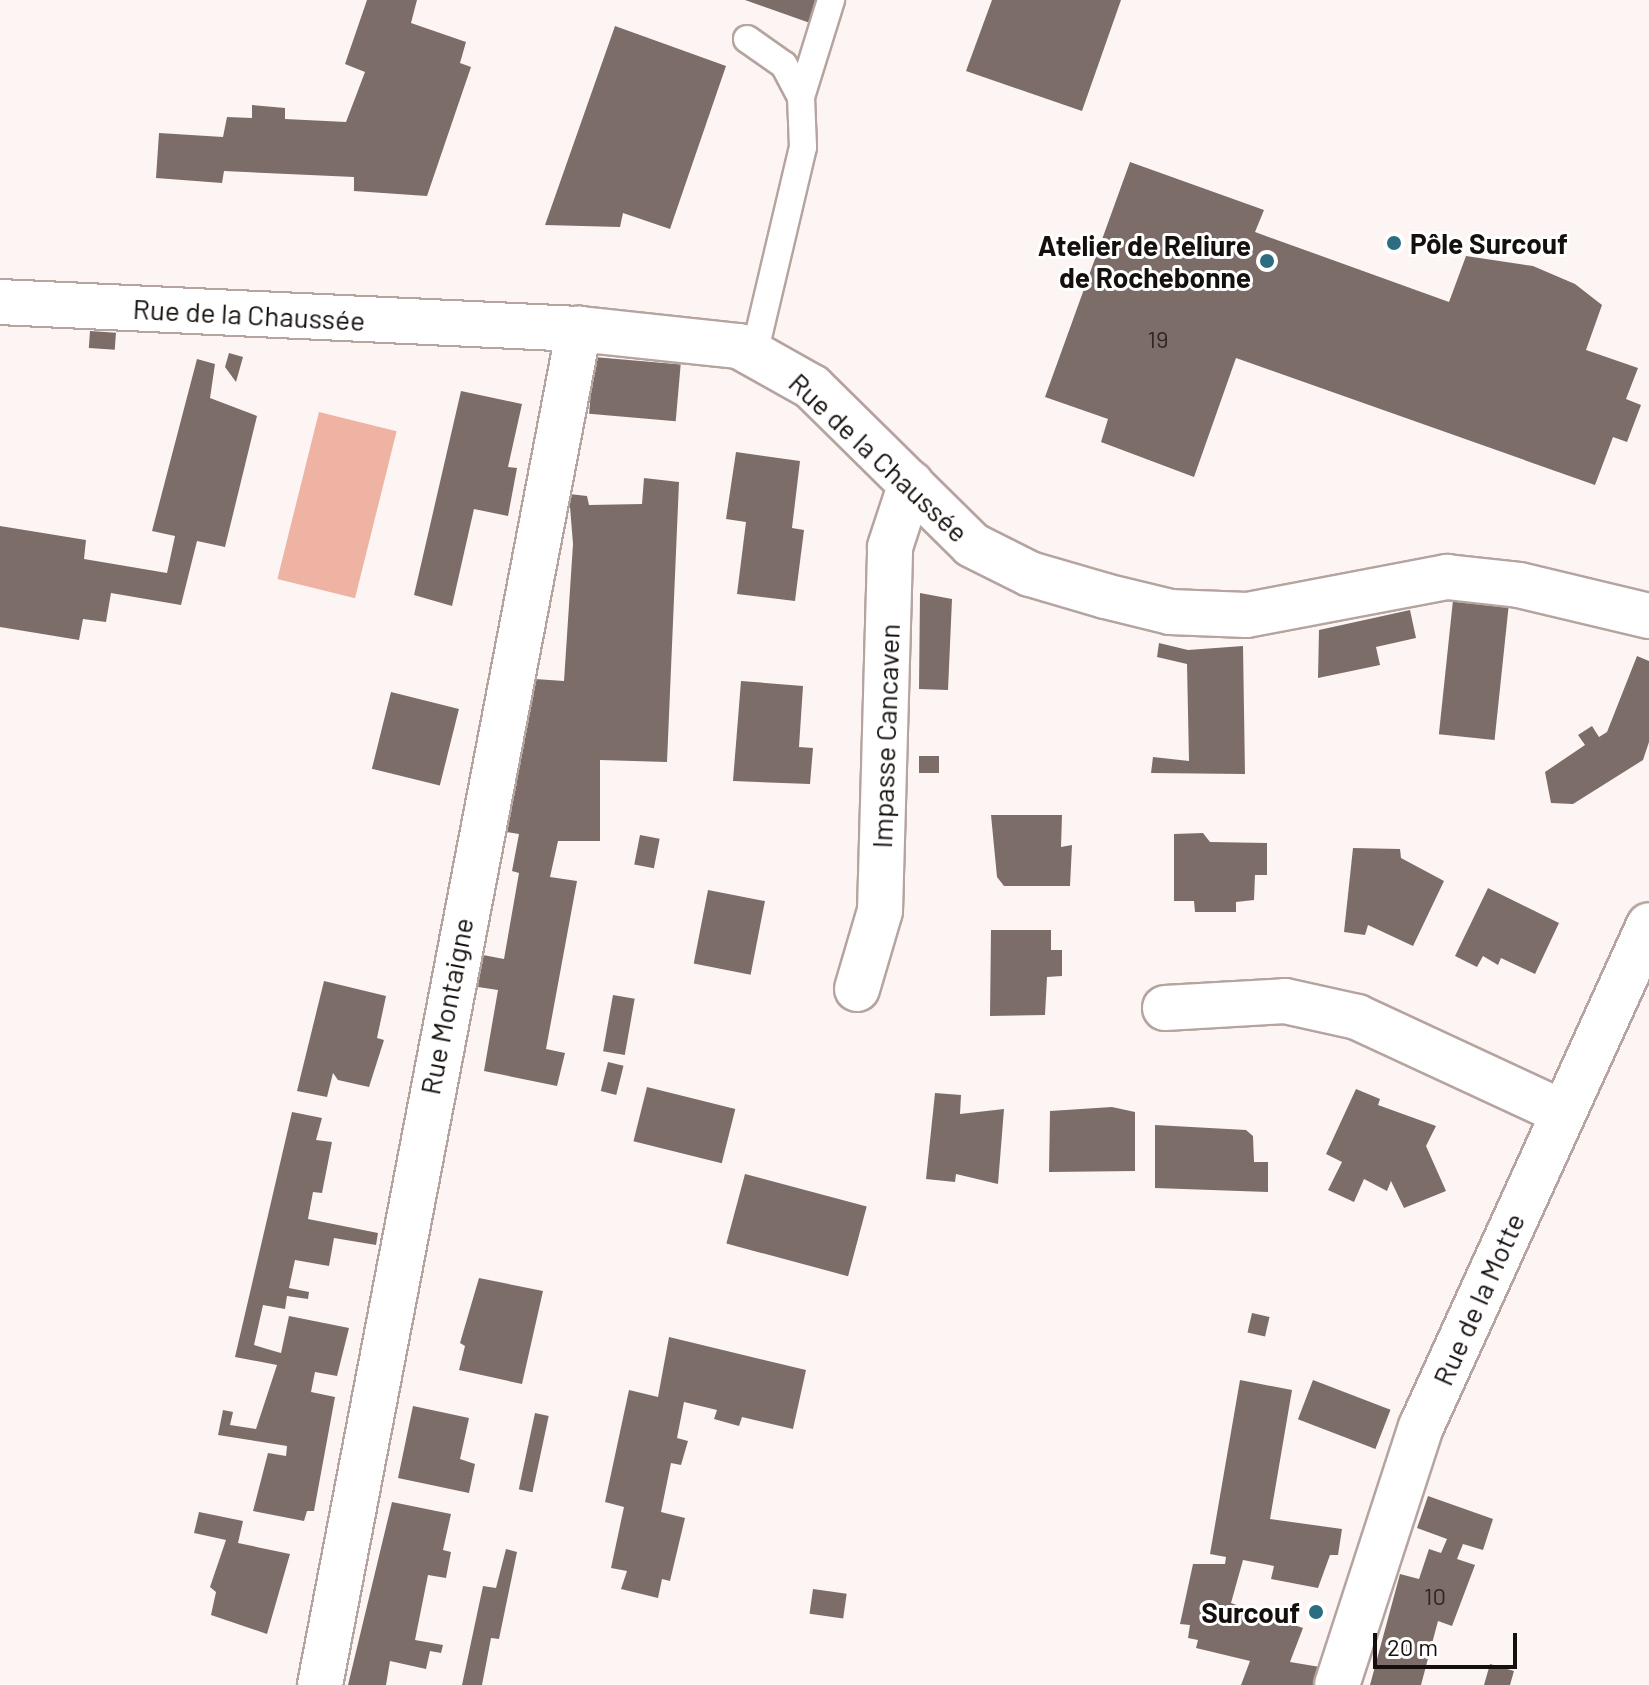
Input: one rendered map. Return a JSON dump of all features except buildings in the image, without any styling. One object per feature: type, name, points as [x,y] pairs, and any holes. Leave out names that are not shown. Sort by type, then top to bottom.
[{"type":"street","name":"Rue de la Chaussée","points":[[0,302],[690,337],[754,354],[812,387],[984,551],[1030,574],[1170,612],[1247,615],[1447,577],[1519,585],[1649,616]]},
{"type":"street","name":"Rue Montaigne","points":[[320,1685],[579,329]]},
{"type":"street","name":"Impasse Cancaven","points":[[857,989],[880,911],[890,547],[911,483]]},
{"type":"street","name":"Rue de la Motte","points":[[1337,1685],[1421,1427],[1649,925]]},
{"type":"street","points":[[1165,1008],[1285,1001],[1357,1017],[1562,1112]]},
{"type":"lane","points":[[754,354],[789,222],[803,147],[801,97],[831,0]]},
{"type":"lane","points":[[747,39],[784,65],[801,97]]},
{"type":"shaded area","points":[[319,412],[397,431],[355,598],[277,579]]},
{"type":"place","name":"Pôle Surcouf","points":[[1394,243]]},
{"type":"place","name":"Atelier de Reliure de Rochebonne","points":[[1267,261]]},
{"type":"place","name":"Surcouf","points":[[1316,1612]]}]
